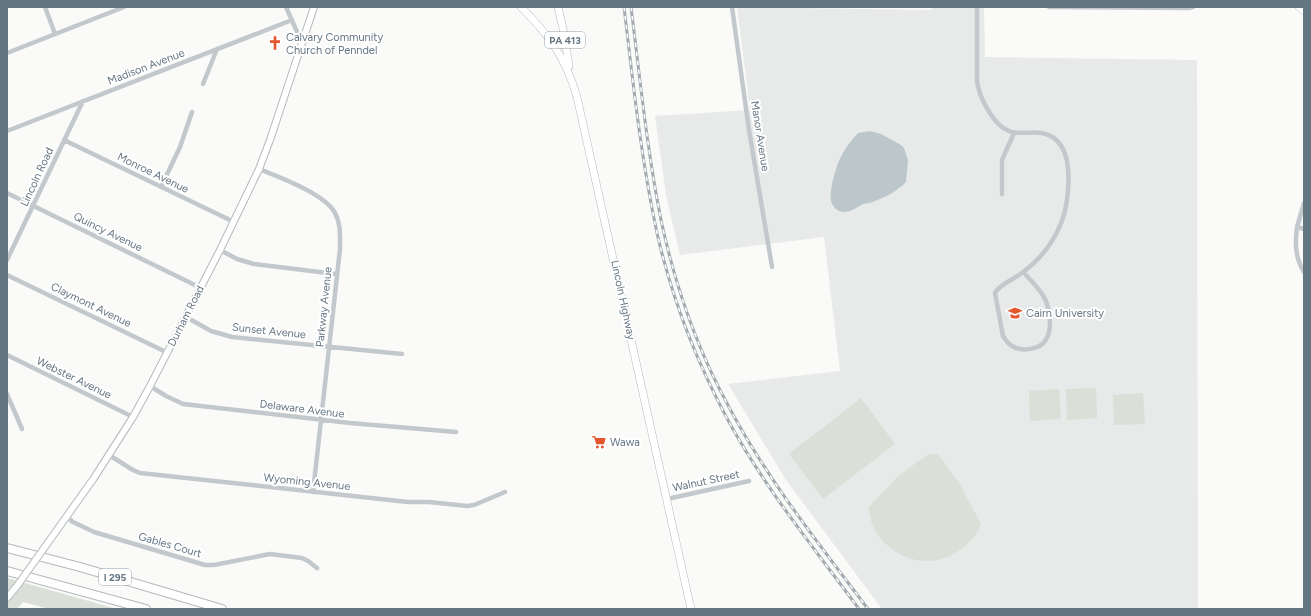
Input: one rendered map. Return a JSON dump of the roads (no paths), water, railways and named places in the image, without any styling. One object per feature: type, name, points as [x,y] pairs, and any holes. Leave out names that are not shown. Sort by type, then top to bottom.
[{"type":"highway","name":"I 295","points":[[7,548],[80,567],[222,609]]},
{"type":"highway","name":"I 295","points":[[7,571],[146,609]]},
{"type":"main road","name":"Durham Road","points":[[7,598],[67,517],[109,455],[133,416],[168,353],[259,169],[314,7]]},
{"type":"main road","name":"Lincoln Highway","points":[[521,7],[539,25],[559,51],[570,72],[580,108],[691,609]]},
{"type":"main road","name":"PA 413","points":[[558,7],[570,72]]},
{"type":"main road","points":[[1299,7],[1304,11]]},
{"type":"street","points":[[45,7],[55,34]]},
{"type":"street","points":[[7,53],[124,7]]},
{"type":"street","points":[[286,7],[302,43]]},
{"type":"street","name":"Manor Avenue","points":[[732,7],[749,130],[772,267]]},
{"type":"street","points":[[977,7],[978,89],[984,103],[1000,126],[1007,131],[1014,133],[1042,133],[1056,140],[1062,146],[1067,158],[1069,169],[1069,189],[1066,207],[1062,222],[1053,239],[1036,261],[1024,272],[996,291],[995,296],[1003,336],[1007,342],[1017,348],[1031,349],[1042,344],[1049,334],[1050,327],[1048,308],[1045,299],[1024,272]]},
{"type":"street","points":[[1048,7],[1193,7]]},
{"type":"street","name":"Madison Avenue","points":[[7,131],[292,20]]},
{"type":"street","points":[[203,84],[217,49]]},
{"type":"street","name":"Lincoln Road","points":[[7,260],[83,101]]},
{"type":"street","points":[[161,187],[180,147],[192,112]]},
{"type":"street","points":[[1002,194],[1002,160],[1014,133]]},
{"type":"street","name":"Monroe Avenue","points":[[64,140],[234,222]]},
{"type":"street","name":"Parkway Avenue","points":[[259,169],[296,185],[320,198],[333,209],[338,218],[340,236],[313,492]]},
{"type":"street","name":"Quincy Avenue","points":[[7,193],[201,288]]},
{"type":"street","points":[[1304,202],[1297,227],[1296,249],[1299,262],[1304,272]]},
{"type":"street","points":[[1297,227],[1304,229]]},
{"type":"street","points":[[220,250],[237,259],[254,264],[336,274]]},
{"type":"street","name":"Claymont Avenue","points":[[7,275],[168,353]]},
{"type":"street","name":"Sunset Avenue","points":[[186,317],[206,328],[226,336],[402,354]]},
{"type":"street","name":"Webster Avenue","points":[[7,355],[133,416]]},
{"type":"street","name":"Delaware Avenue","points":[[150,386],[182,404],[321,420],[456,432]]},
{"type":"street","points":[[7,394],[22,429]]},
{"type":"street","name":"Wyoming Avenue","points":[[109,455],[133,470],[140,472],[401,501],[467,506],[474,505],[505,492]]},
{"type":"street","name":"Walnut Street","points":[[666,499],[749,481]]},
{"type":"street","name":"Gables Court","points":[[67,517],[73,522],[94,532],[205,564],[214,565],[270,554],[302,558],[308,560],[317,568]]},
{"type":"railway","points":[[624,7],[638,120],[651,205],[670,282],[696,354],[717,400],[758,470],[859,609]]},
{"type":"railway","points":[[631,7],[648,141],[661,220],[680,292],[697,339],[717,385],[760,460],[794,511],[868,609]]},
{"type":"place","name":"Calvary Community Church of Penndel","points":[[275,43]]},
{"type":"place","name":"Cairn University","points":[[1015,313]]},
{"type":"place","name":"Wawa","points":[[599,442]]}]
